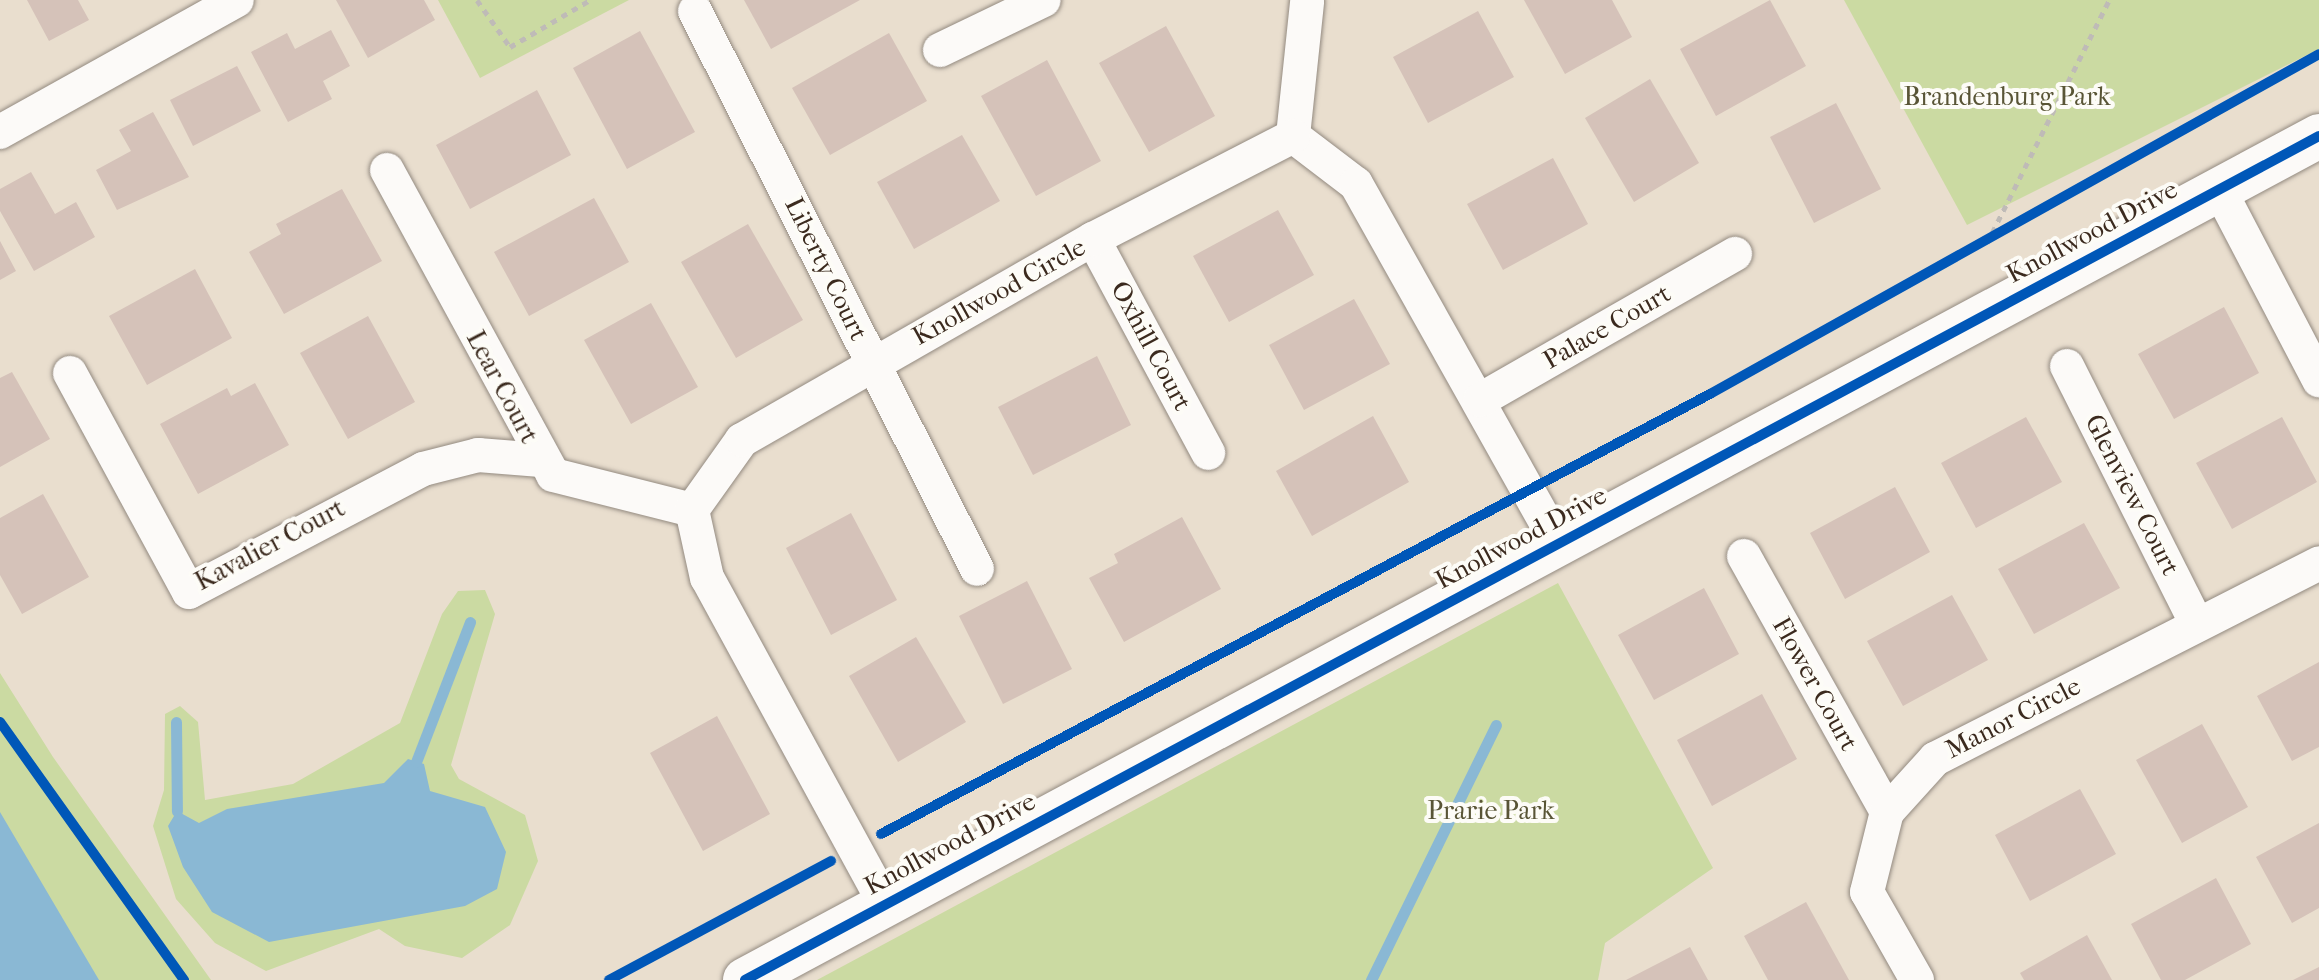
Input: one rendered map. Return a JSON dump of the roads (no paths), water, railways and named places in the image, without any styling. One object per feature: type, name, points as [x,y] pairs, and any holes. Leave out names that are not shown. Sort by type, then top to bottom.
[{"type":"street","points":[[0,132],[237,0]]},
{"type":"street","points":[[940,50],[1044,0]]},
{"type":"street","points":[[1307,1],[1293,136],[1356,184],[1480,400],[1558,544]]},
{"type":"street","name":"Liberty Court","points":[[695,11],[861,329],[869,366],[977,569]]},
{"type":"street","name":"Knollwood Circle","points":[[692,510],[742,440],[1093,239],[1293,136]]},
{"type":"street","name":"Knollwood Drive","points":[[745,980],[2319,136]]},
{"type":"street","name":"Lear Court","points":[[387,170],[541,460],[553,475],[692,510]]},
{"type":"street","points":[[2219,189],[2319,380]]},
{"type":"street","name":"Oxhill Court","points":[[1093,239],[1208,453]]},
{"type":"street","name":"Palace Court","points":[[1480,400],[1735,254]]},
{"type":"street","name":"Glenview Court","points":[[2067,366],[2197,624]]},
{"type":"street","name":"Kavalier Court","points":[[70,373],[189,592],[423,469],[478,455],[541,460]]},
{"type":"street","points":[[692,510],[707,578],[885,904]]},
{"type":"street","name":"Flower Court","points":[[1744,556],[1887,812]]},
{"type":"street","name":"Manor Circle","points":[[1917,980],[1867,892],[1887,812],[1935,759],[2319,563]]},
{"type":"water","points":[[408,759],[424,764],[430,791],[485,807],[506,852],[497,889],[465,906],[269,942],[212,912],[183,867],[168,826],[177,811],[199,823],[227,809],[384,783]]},
{"type":"water","points":[[0,812],[99,980],[0,980]]},
{"type":"waterway","points":[[416,762],[470,622]]},
{"type":"waterway","points":[[176,722],[177,811]]},
{"type":"waterway","points":[[1371,980],[1496,725]]},
{"type":"park label","name":"Brandenburg Park","points":[[2007,97]]},
{"type":"park label","name":"Prarie Park","points":[[1491,811]]}]
